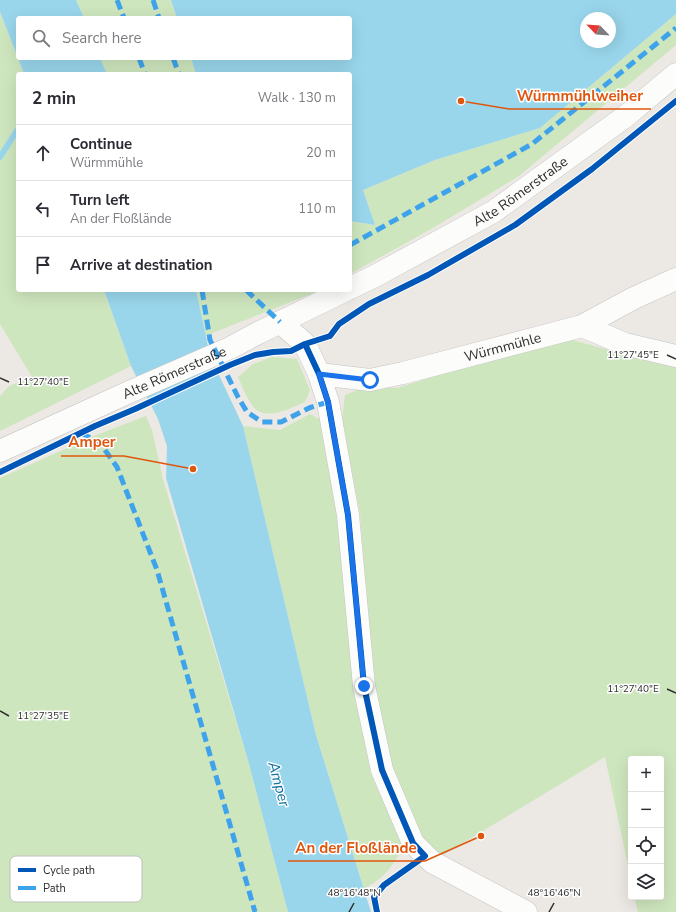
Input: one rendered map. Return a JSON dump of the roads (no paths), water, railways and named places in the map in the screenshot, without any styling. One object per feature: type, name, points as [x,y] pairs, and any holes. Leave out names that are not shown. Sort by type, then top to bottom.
[{"type":"street","name":"Alte Römerstraße","points":[[352,287],[493,212],[626,116],[676,74]]},
{"type":"street","name":"Würmmühle","points":[[319,374],[370,380],[403,373],[582,326],[634,298],[676,279]]},
{"type":"street","name":"Alte Römerstraße","points":[[0,451],[230,348],[342,292]]},
{"type":"street","points":[[280,322],[305,344],[319,374],[328,402],[348,515],[364,686],[382,770],[413,842],[425,856],[432,862],[526,912]]},
{"type":"street","points":[[582,326],[625,344],[676,356]]},
{"type":"water","points":[[0,0],[76,0],[83,16],[16,16],[16,53],[0,12]]},
{"type":"water","points":[[171,0],[676,0],[676,14],[540,128],[435,160],[363,190],[375,225],[352,221],[352,72],[195,72],[192,60],[352,60],[352,16],[176,16]]},
{"type":"water","points":[[19,60],[101,60],[106,72],[23,72]]},
{"type":"water","points":[[105,292],[196,292],[210,356],[243,426],[316,735],[371,912],[288,912],[249,764],[166,478],[167,446],[158,419],[131,366]]},
{"type":"waterway","points":[[0,157],[16,132]]},
{"type":"place","name":"Würmmühlweiher","points":[[461,101]]},
{"type":"place","name":"Amper","points":[[193,469]]},
{"type":"place","name":"An der Floßlände","points":[[481,836]]}]
